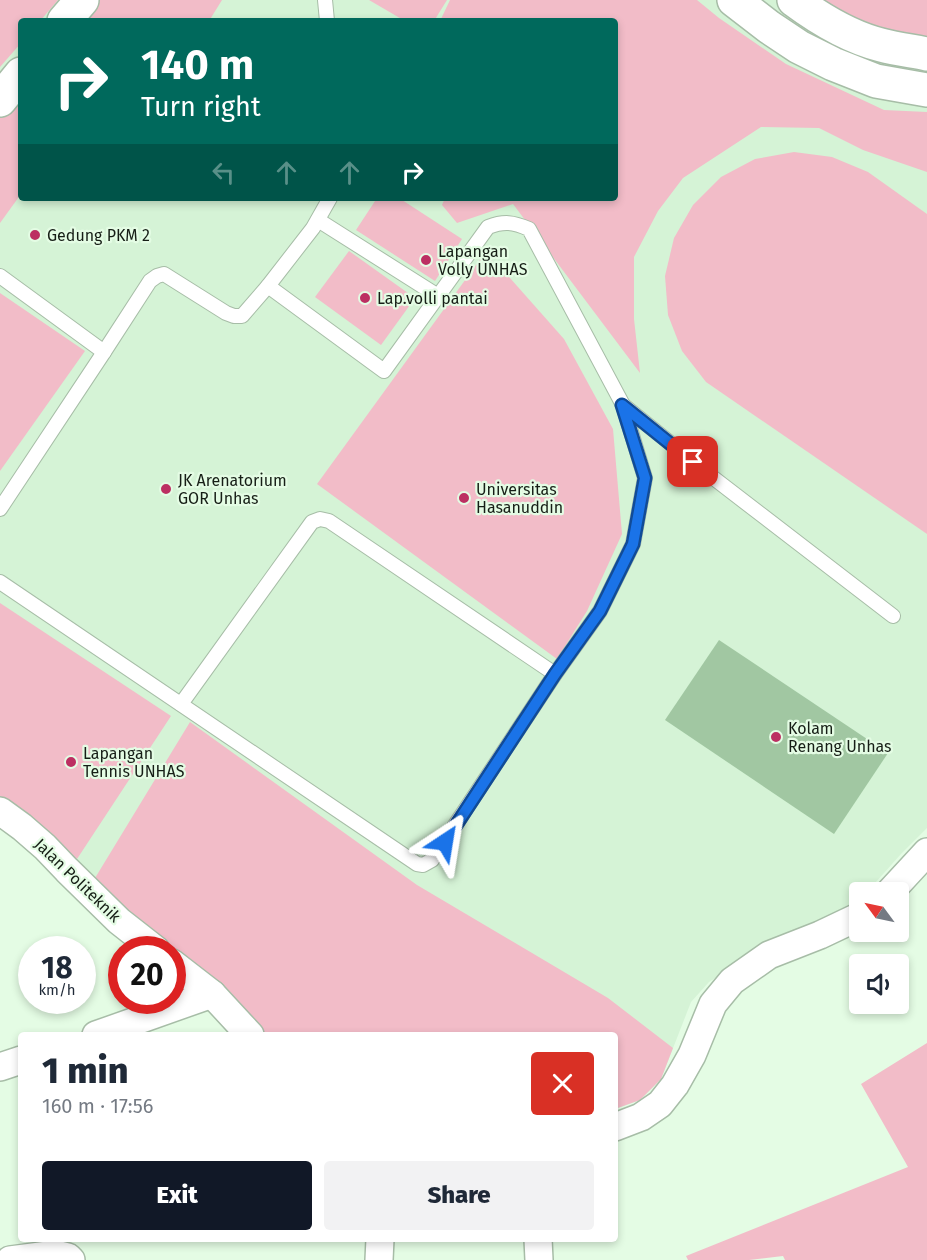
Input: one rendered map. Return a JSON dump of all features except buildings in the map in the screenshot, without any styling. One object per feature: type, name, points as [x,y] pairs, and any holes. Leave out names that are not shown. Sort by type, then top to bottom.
[{"type":"street","points":[[67,18],[82,0]]},
{"type":"street","points":[[734,0],[799,47],[833,64],[876,81],[927,90]]},
{"type":"street","points":[[794,0],[815,16],[850,34],[881,45],[927,54]]},
{"type":"street","points":[[0,100],[18,78]]},
{"type":"street","name":"Jalan Politeknik","points":[[0,811],[45,847],[120,921],[139,936]]},
{"type":"street","points":[[899,882],[927,852]]},
{"type":"street","points":[[618,1126],[641,1117],[660,1104],[675,1085],[692,1055],[713,1004],[732,981],[769,955],[849,921]]},
{"type":"street","points":[[186,974],[212,994],[247,1032]]},
{"type":"street","points":[[104,1032],[212,994]]},
{"type":"street","points":[[379,1260],[380,1242]]},
{"type":"street","points":[[538,1242],[539,1260]]},
{"type":"street","points":[[10,1260],[56,1254],[71,1260]]},
{"type":"lane","points":[[325,0],[327,18]]},
{"type":"lane","points":[[0,509],[150,281],[164,274],[226,313],[242,316],[313,228],[328,201]]},
{"type":"lane","points":[[318,220],[438,296]]},
{"type":"lane","points":[[0,582],[420,865],[428,864],[432,860],[555,674],[600,611],[633,544],[645,478],[622,405],[529,229],[499,222],[488,227],[384,371],[268,286]]},
{"type":"lane","points":[[0,276],[104,352]]},
{"type":"lane","points":[[622,405],[893,616]]},
{"type":"lane","points":[[180,704],[312,522],[320,519],[329,521],[555,674]]},
{"type":"shaded area","name":"Universitas Hasanuddin","points":[[0,0],[927,0],[927,828],[876,882],[849,882],[849,907],[840,914],[808,924],[709,982],[691,1002],[661,1079],[640,1100],[618,1108],[618,1032],[573,1032],[233,1008],[186,960],[186,936],[160,936],[92,883],[0,799]]},
{"type":"shaded area","points":[[0,0],[58,0],[43,18],[18,18],[18,46],[0,67]]},
{"type":"shaded area","points":[[96,0],[222,0],[211,18],[81,18]]},
{"type":"shaded area","points":[[369,0],[447,0],[436,18],[400,18]]},
{"type":"shaded area","points":[[450,0],[697,0],[786,64],[884,110],[927,112],[927,172],[863,150],[819,128],[761,127],[683,178],[658,211],[634,257],[634,319],[640,373],[513,204],[457,223],[442,205],[444,201],[618,201],[618,18],[441,18]]},
{"type":"shaded area","points":[[820,0],[927,0],[927,38],[908,37],[845,17]]},
{"type":"shaded area","points":[[18,93],[18,198],[0,223],[0,116]]},
{"type":"shaded area","points":[[794,152],[832,157],[868,172],[927,214],[927,534],[706,382],[682,351],[668,315],[665,276],[674,238],[693,205],[721,177],[755,159]]},
{"type":"shaded area","name":"Lapangan Volly UNHAS","points":[[375,201],[404,201],[462,239],[435,281],[356,230]]},
{"type":"shaded area","name":"Lap.volli pantai","points":[[349,251],[415,298],[381,345],[315,297]]},
{"type":"shaded area","points":[[484,254],[503,270],[564,339],[613,429],[622,534],[587,611],[557,659],[317,484]]},
{"type":"shaded area","points":[[0,293],[85,351],[0,471]]},
{"type":"shaded area","name":"Lapangan Tennis UNHAS","points":[[0,603],[171,716],[77,859],[0,808]]},
{"type":"shaded area","name":"Kolam Renang Unhas","points":[[719,640],[888,753],[834,834],[665,720]]},
{"type":"shaded area","points":[[190,722],[417,885],[608,998],[673,1048],[661,1079],[640,1100],[618,1108],[618,1032],[256,1032],[186,960],[186,936],[160,936],[92,883]]},
{"type":"shaded area","points":[[927,1043],[927,1260],[785,1260],[783,1256],[749,1260],[688,1260],[686,1256],[908,1167],[861,1084]]},
{"type":"place","name":"Gedung PKM 2","points":[[35,235]]},
{"type":"place","name":"Lapangan Volly UNHAS","points":[[426,260]]},
{"type":"place","name":"Lap.volli pantai","points":[[365,298]]},
{"type":"place","name":"JK Arenatorium GOR Unhas","points":[[166,489]]},
{"type":"place","name":"Universitas Hasanuddin","points":[[464,498]]},
{"type":"place","name":"Kolam Renang Unhas","points":[[776,737]]},
{"type":"place","name":"Lapangan Tennis UNHAS","points":[[71,762]]},
{"type":"route","points":[[445,842],[555,674],[600,611],[633,544],[645,478],[622,405],[693,462]]}]
